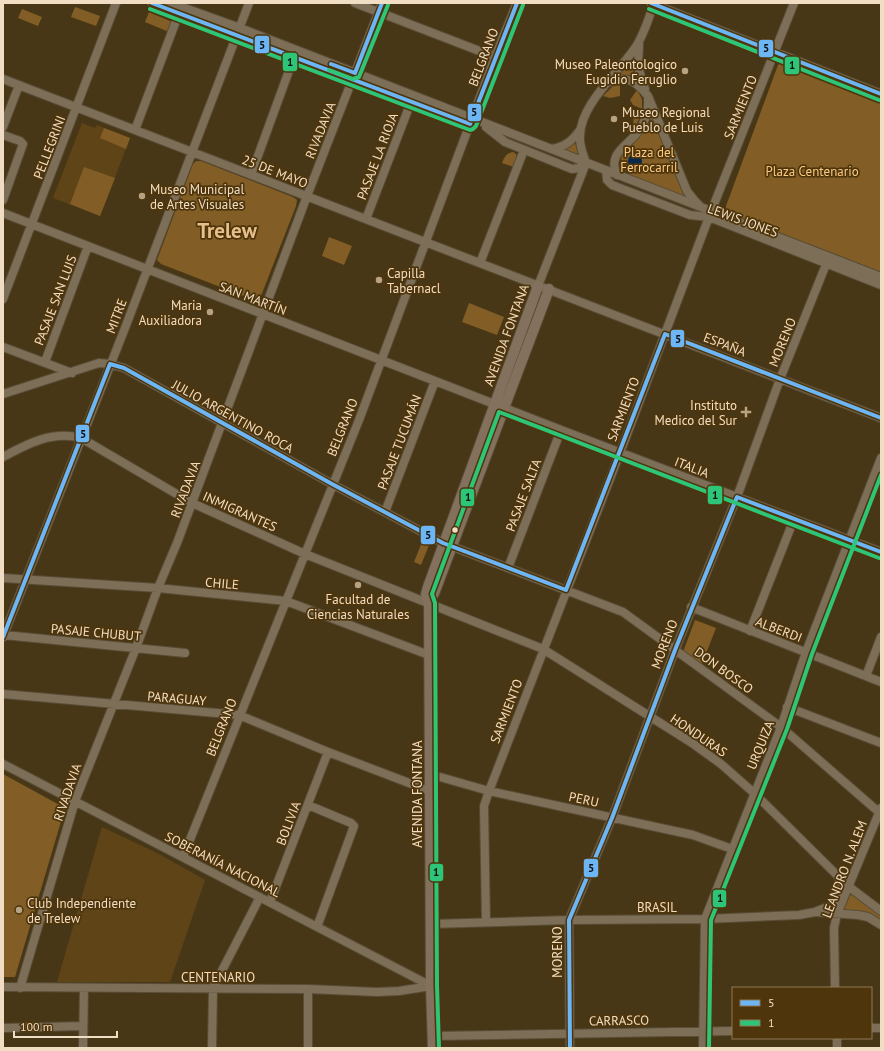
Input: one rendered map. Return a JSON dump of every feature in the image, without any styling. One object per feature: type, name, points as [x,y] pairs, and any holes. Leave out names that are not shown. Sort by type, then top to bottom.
[{"type":"main road","name":"AVENIDA FONTANA","points":[[447,545],[494,404],[538,286]]},
{"type":"main road","name":"AVENIDA FONTANA","points":[[433,1048],[429,603],[426,594],[505,408],[549,289]]},
{"type":"street","name":"PELLEGRINI","points":[[3,299],[116,3]]},
{"type":"street","points":[[152,3],[180,14],[238,32],[471,122]]},
{"type":"street","points":[[171,3],[294,57],[354,76],[411,102],[471,122],[481,123],[501,140],[572,169],[579,168],[586,162],[580,144],[580,129]]},
{"type":"street","name":"MITRE","points":[[3,636],[147,269],[249,3]]},
{"type":"street","points":[[355,3],[495,57]]},
{"type":"street","name":"RIVADAVIA","points":[[20,988],[75,801],[223,424],[262,314],[382,3]]},
{"type":"street","name":"BELGRANO","points":[[182,857],[359,420],[495,57],[517,3]]},
{"type":"street","points":[[702,208],[695,202],[687,190],[641,81],[638,67],[639,42],[653,3],[775,53],[881,94]]},
{"type":"street","name":"SARMIENTO","points":[[486,922],[484,806],[488,791],[620,453],[710,214],[794,3]]},
{"type":"street","points":[[135,130],[180,14]]},
{"type":"street","points":[[551,149],[567,144],[580,129],[591,104],[639,42]]},
{"type":"street","points":[[251,175],[294,57]]},
{"type":"street","name":"25 DE MAYO","points":[[3,79],[538,286]]},
{"type":"street","points":[[608,82],[620,79],[632,81],[648,96],[648,110],[643,124],[637,133],[620,149],[617,154],[614,166],[617,174]]},
{"type":"street","points":[[3,127],[20,85]]},
{"type":"street","name":"PASAJE LA RIOJA","points":[[366,219],[411,102]]},
{"type":"street","name":"LEWIS JONES","points":[[481,123],[586,162],[702,208],[710,214],[827,261],[881,285]]},
{"type":"street","points":[[3,135],[20,141],[23,144],[3,200]]},
{"type":"street","points":[[526,151],[542,146]]},
{"type":"street","points":[[480,263],[526,151]]},
{"type":"street","name":"AVENIDA FONTANA","points":[[538,286],[586,162]]},
{"type":"street","name":"LEWIS JONES","points":[[606,170],[607,180],[612,185],[690,215],[710,214]]},
{"type":"street","points":[[649,199],[663,193]]},
{"type":"street","name":"SAN MARTÍN","points":[[3,214],[494,404]]},
{"type":"street","name":"PASAJE SAN LUIS","points":[[45,362],[88,246]]},
{"type":"street","name":"LEWIS JONES","points":[[827,261],[881,277]]},
{"type":"street","name":"MORENO","points":[[570,1048],[569,920],[612,818],[675,650],[737,497],[780,379],[827,261]]},
{"type":"street","name":"ESPAÑA","points":[[538,286],[881,418]]},
{"type":"street","points":[[3,346],[72,373]]},
{"type":"street","name":"JULIO ARGENTINO ROCA","points":[[3,394],[72,373],[99,363],[124,368],[332,484],[447,545]]},
{"type":"street","name":"PASAJE TUCUMÁN","points":[[385,512],[435,381]]},
{"type":"street","name":"ITALIA","points":[[494,404],[881,552]]},
{"type":"street","name":"PASAJE SALTA","points":[[508,568],[561,430]]},
{"type":"street","name":"INMIGRANTES","points":[[3,457],[22,447],[45,438],[62,435],[81,438],[192,503],[305,554],[429,603]]},
{"type":"street","name":"URQUIZA","points":[[703,1048],[705,919],[781,726],[806,652],[881,458]]},
{"type":"street","points":[[750,631],[794,519]]},
{"type":"street","name":"DON BOSCO","points":[[447,545],[623,612],[781,726],[880,812]]},
{"type":"street","name":"CHILE","points":[[3,578],[158,588],[286,601],[429,655]]},
{"type":"street","name":"HONDURAS","points":[[429,603],[543,649],[692,743],[721,764],[754,793],[848,886],[881,910]]},
{"type":"street","name":"ALBERDI","points":[[692,607],[881,682]]},
{"type":"street","name":"PASAJE CHUBUT","points":[[3,636],[185,653]]},
{"type":"street","points":[[866,676],[881,637]]},
{"type":"street","name":"PARAGUAY","points":[[3,694],[113,705],[239,715],[430,792]]},
{"type":"street","points":[[787,707],[881,744]]},
{"type":"street","name":"BOLIVIA","points":[[270,902],[328,752]]},
{"type":"street","name":"SOBERANÍA NACIONAL","points":[[3,764],[432,986]]},
{"type":"street","name":"PERU","points":[[430,778],[440,777],[488,791],[693,835],[732,850]]},
{"type":"street","points":[[308,805],[352,823],[354,826],[317,927]]},
{"type":"street","name":"LEANDRO N. ALEM","points":[[835,987],[834,928],[837,914],[880,812]]},
{"type":"street","name":"LEANDRO N. ALEM","points":[[814,912],[833,905],[841,888],[838,876]]},
{"type":"street","points":[[212,1048],[213,988],[260,897]]},
{"type":"street","name":"BRASIL","points":[[431,924],[569,920],[705,919],[799,915],[814,912],[868,917],[881,925]]},
{"type":"street","name":"CENTENARIO","points":[[3,987],[308,989],[388,992],[432,986]]},
{"type":"street","points":[[83,1048],[84,988]]},
{"type":"street","points":[[308,989],[308,1048]]},
{"type":"street","points":[[3,1028],[84,1026]]},
{"type":"street","name":"CARRASCO","points":[[433,1036],[732,1031]]},
{"type":"shaded area","points":[[82,123],[95,128],[97,125],[130,138],[100,216],[53,198]]},
{"type":"shaded area","points":[[102,827],[157,853],[205,880],[170,982],[57,982]]},
{"type":"green space","points":[[75,7],[100,16],[96,26],[71,17]]},
{"type":"green space","points":[[22,9],[42,17],[38,26],[18,18]]},
{"type":"green space","points":[[149,12],[170,21],[172,24],[169,32],[145,22]]},
{"type":"green space","points":[[634,56],[633,75],[619,75],[619,73]]},
{"type":"green space","name":"Plaza Centenario","points":[[785,59],[815,70],[819,77],[854,91],[860,88],[881,96],[881,272],[729,213],[726,210],[726,206],[778,65]]},
{"type":"green space","points":[[620,84],[620,96],[610,98],[603,96],[613,86]]},
{"type":"green space","points":[[637,90],[642,99],[642,109],[633,105],[630,100]]},
{"type":"green space","name":"Plaza del Ferrocarril","points":[[650,111],[686,196],[685,197],[631,175],[622,165],[621,160],[624,152],[638,139],[647,127],[650,118]]},
{"type":"green space","points":[[634,115],[640,117],[632,133],[627,131],[633,125]]},
{"type":"green space","points":[[104,128],[130,138],[126,149],[100,138]]},
{"type":"green space","points":[[575,143],[578,152],[577,154],[566,150],[566,149]]},
{"type":"green space","points":[[513,152],[516,154],[517,158],[514,167],[502,163],[507,155]]},
{"type":"green space","points":[[196,161],[201,161],[293,197],[297,200],[259,300],[254,300],[161,264],[157,260],[193,164]]},
{"type":"green space","points":[[84,167],[115,178],[100,216],[70,204]]},
{"type":"green space","points":[[329,237],[352,246],[344,265],[322,256]]},
{"type":"green space","points":[[469,303],[504,317],[497,335],[462,322]]},
{"type":"green space","points":[[422,542],[429,545],[421,565],[414,562]]},
{"type":"green space","points":[[695,620],[716,628],[702,664],[683,652]]},
{"type":"green space","name":"Club Independiente de Trelew","points":[[3,774],[65,808],[15,977],[3,977]]},
{"type":"green space","points":[[855,894],[881,914],[881,921],[843,909],[848,896]]},
{"type":"water","points":[[635,154],[640,156],[642,161],[640,166],[635,168],[630,166],[628,161],[630,156]]},
{"type":"transit line","name":"5","points":[[152,3],[470,124],[517,3]]},
{"type":"transit line","name":"5","points":[[331,64],[355,73],[382,3]]},
{"type":"transit line","name":"5","points":[[651,3],[881,94]]},
{"type":"transit line","name":"1","points":[[329,70],[353,79],[359,77],[388,5]]},
{"type":"transit line","name":"1","points":[[150,9],[470,130],[476,126],[523,5]]},
{"type":"transit line","name":"1","points":[[649,9],[879,100]]},
{"type":"transit line","name":"5","points":[[3,637],[110,364],[124,368],[332,484],[443,543],[566,590],[665,334],[881,418]]},
{"type":"transit line","name":"1","points":[[439,1048],[437,986],[435,603],[432,594],[499,412],[879,558]]},
{"type":"transit line","name":"1","points":[[709,1048],[711,920],[787,729],[812,654],[881,475]]},
{"type":"transit line","name":"5","points":[[570,1048],[569,920],[612,818],[675,650],[737,497],[881,552]]},
{"type":"place","name":"Museo Paleontologico Eugidio Feruglio","points":[[685,71]]},
{"type":"place","name":"Museo Regional Pueblo de Luis","points":[[614,119]]},
{"type":"place","name":"Museo Municipal de Artes Visuales","points":[[142,196]]},
{"type":"place","name":"Capilla Tabernacl","points":[[379,280]]},
{"type":"place","name":"Maria Auxiliadora","points":[[210,312]]},
{"type":"place","name":"Instituto Medico del Sur","points":[[746,412]]},
{"type":"place","name":"Facultad de Ciencias Naturales","points":[[358,585]]},
{"type":"place","name":"Club Independiente de Trelew","points":[[19,910]]},
{"type":"district","name":"Trelew","points":[[227,231]]}]
